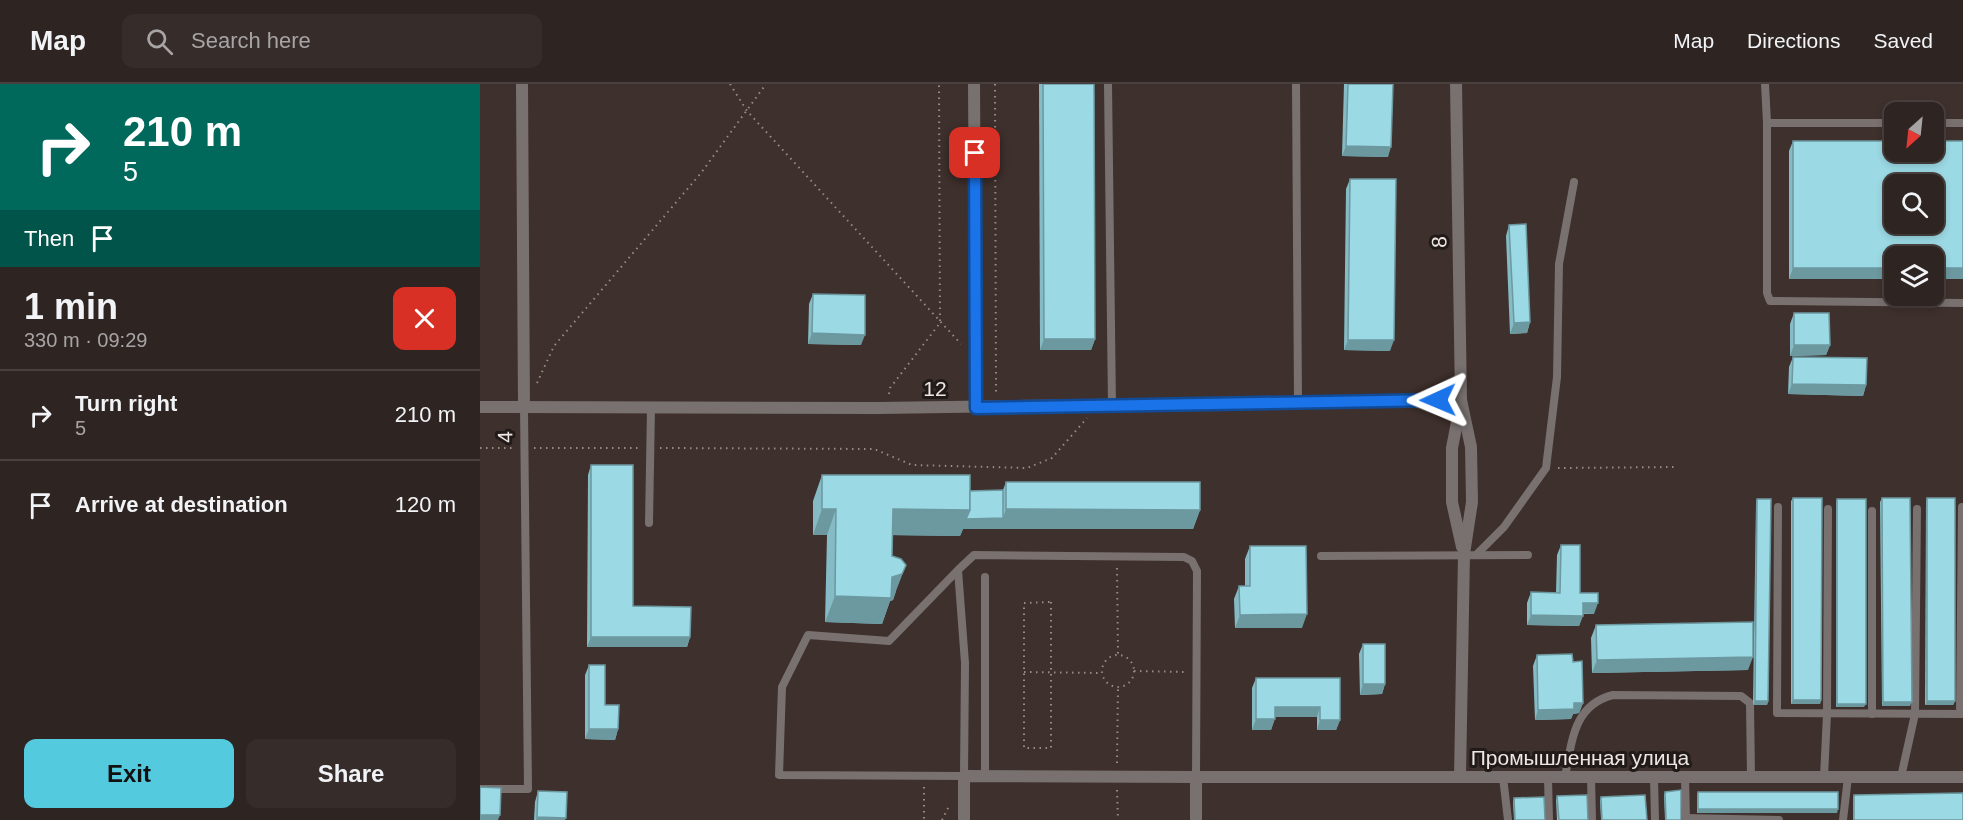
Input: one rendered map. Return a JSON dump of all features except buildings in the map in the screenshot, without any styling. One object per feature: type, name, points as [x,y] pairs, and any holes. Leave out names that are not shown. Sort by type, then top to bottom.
[{"type":"street","name":"4","points":[[522,84],[524,407]]},
{"type":"street","points":[[975,84],[976,408]]},
{"type":"street","name":"8","points":[[1456,84],[1461,400]]},
{"type":"street","name":"12","points":[[480,407],[976,408],[1461,400]]},
{"type":"street","points":[[1461,400],[1452,447],[1452,502],[1471,554]]},
{"type":"street","points":[[1460,777],[1472,502],[1471,447],[1461,400]]},
{"type":"street","points":[[964,776],[964,820]]},
{"type":"street","name":"Промышленная улица","points":[[964,776],[1963,777]]},
{"type":"street","points":[[1196,777],[1196,820]]},
{"type":"lane","points":[[1108,84],[1112,406]]},
{"type":"lane","points":[[1296,84],[1298,403]]},
{"type":"lane","points":[[1766,84],[1767,293],[1770,301],[1963,303]]},
{"type":"lane","points":[[1767,123],[1884,123]]},
{"type":"lane","points":[[1944,123],[1963,123]]},
{"type":"lane","points":[[1471,554],[1504,527],[1526,500],[1546,468],[1557,377],[1559,264],[1574,182]]},
{"type":"lane","name":"4","points":[[480,789],[528,789],[524,407]]},
{"type":"lane","points":[[649,523],[651,408]]},
{"type":"lane","points":[[1778,507],[1777,713],[1827,714],[1961,714],[1962,507]]},
{"type":"lane","points":[[1824,777],[1827,714],[1828,509]]},
{"type":"lane","points":[[1901,777],[1915,714],[1917,509]]},
{"type":"lane","points":[[1872,511],[1872,714]]},
{"type":"lane","points":[[958,570],[965,663],[964,776],[779,775],[782,687],[808,635],[889,641],[958,570],[974,555],[1184,557],[1192,561],[1197,571],[1196,777]]},
{"type":"lane","points":[[1321,556],[1528,555]]},
{"type":"lane","points":[[985,577],[985,776]]},
{"type":"lane","points":[[1565,777],[1573,735],[1585,710],[1596,699],[1613,694],[1741,696],[1750,703],[1751,777]]},
{"type":"lane","points":[[1503,777],[1508,820]]},
{"type":"lane","points":[[1548,777],[1549,820]]},
{"type":"lane","points":[[1591,777],[1592,820]]},
{"type":"lane","points":[[1654,777],[1655,820]]},
{"type":"lane","points":[[1685,777],[1686,819],[1779,820]]},
{"type":"lane","points":[[1843,820],[1848,777]]},
{"type":"path","points":[[730,84],[747,111],[940,323],[976,358]]},
{"type":"path","points":[[524,407],[554,346],[700,172],[766,84]]},
{"type":"path","points":[[888,408],[890,388],[940,323],[939,84]]},
{"type":"path","points":[[995,84],[996,407]]},
{"type":"path","points":[[525,448],[874,449],[912,465],[1027,468],[1052,458],[1098,406]]},
{"type":"path","points":[[480,447],[514,448]]},
{"type":"path","points":[[1546,468],[1676,467]]},
{"type":"path","points":[[1117,556],[1118,655]]},
{"type":"path","points":[[1024,603],[1051,603],[1051,672],[1051,748],[1024,748],[1024,603]]},
{"type":"path","points":[[1118,655],[1131,662],[1134,671],[1128,685],[1118,688],[1105,682],[1101,673],[1104,663],[1118,655]]},
{"type":"path","points":[[1134,671],[1197,673]]},
{"type":"path","points":[[1024,672],[1101,673]]},
{"type":"path","points":[[1118,688],[1118,820]]},
{"type":"path","points":[[924,776],[924,820]]},
{"type":"route","points":[[975,153],[976,408],[1438,400]]}]
